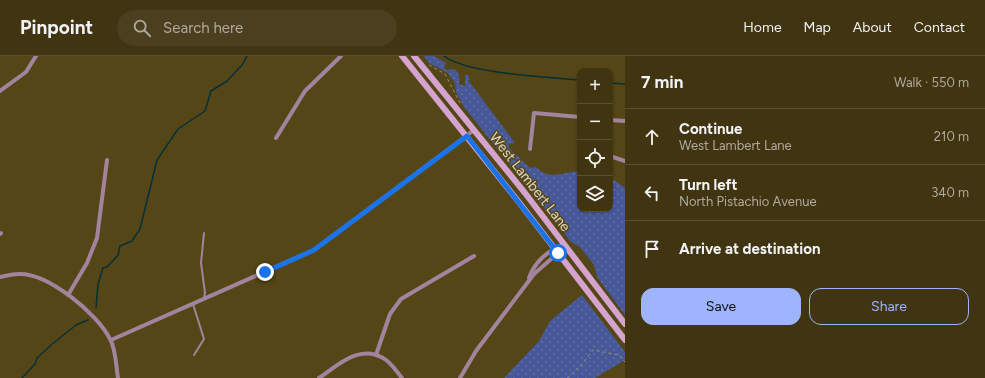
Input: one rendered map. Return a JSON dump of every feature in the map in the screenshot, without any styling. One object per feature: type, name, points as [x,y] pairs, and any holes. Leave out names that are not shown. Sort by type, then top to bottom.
[{"type":"main road","name":"West Lambert Lane","points":[[402,56],[557,250],[625,340]]},
{"type":"main road","name":"West Lambert Lane","points":[[414,56],[564,244],[625,324]]},
{"type":"street","points":[[0,91],[26,72],[36,56]]},
{"type":"street","points":[[276,138],[305,91],[341,56]]},
{"type":"street","points":[[530,149],[534,113],[577,117]]},
{"type":"street","points":[[613,120],[625,121]]},
{"type":"street","points":[[111,340],[314,250],[474,130]]},
{"type":"street","points":[[613,157],[625,161]]},
{"type":"street","points":[[68,295],[87,263],[97,238],[107,160]]},
{"type":"street","points":[[460,378],[476,351],[527,284],[536,263],[564,244]]},
{"type":"street","points":[[376,355],[390,314],[401,299],[474,256]]},
{"type":"street","points":[[0,277],[19,274],[42,279],[68,295],[101,324],[111,340],[118,378]]},
{"type":"street","points":[[319,378],[352,356],[366,353],[376,355],[390,363],[402,378]]},
{"type":"lane","points":[[204,233],[200,263],[205,293],[204,300]]},
{"type":"lane","points":[[193,304],[204,339],[194,355]]},
{"type":"path","points":[[429,65],[444,74]]},
{"type":"path","points":[[567,378],[580,366],[593,350],[619,355],[625,362]]},
{"type":"shaded area","points":[[424,56],[434,56],[446,63],[444,67],[446,70],[456,70],[459,77],[459,84],[465,86],[465,75],[468,75],[470,80],[468,80],[515,143],[509,144],[509,148],[530,168],[536,167],[546,174],[551,175],[577,172],[577,212],[613,212],[613,179],[625,188],[625,315],[597,277],[594,265],[580,247],[571,242],[464,107],[456,92],[455,83],[448,73],[429,63]]},
{"type":"shaded area","points":[[582,295],[625,352],[625,360],[595,378],[504,378],[539,341],[550,321]]},
{"type":"waterway","points":[[96,308],[98,284],[103,268],[107,267],[118,255],[120,246],[132,241],[140,229],[157,160],[178,129],[205,111],[211,91],[227,81],[242,65],[247,56]]},
{"type":"waterway","points":[[444,56],[455,62],[489,71],[577,80]]},
{"type":"waterway","points":[[613,83],[625,84]]},
{"type":"waterway","points":[[22,378],[35,364],[37,358],[51,345],[76,325],[88,320]]},
{"type":"route","points":[[265,272],[314,250],[467,136],[558,253]]}]
